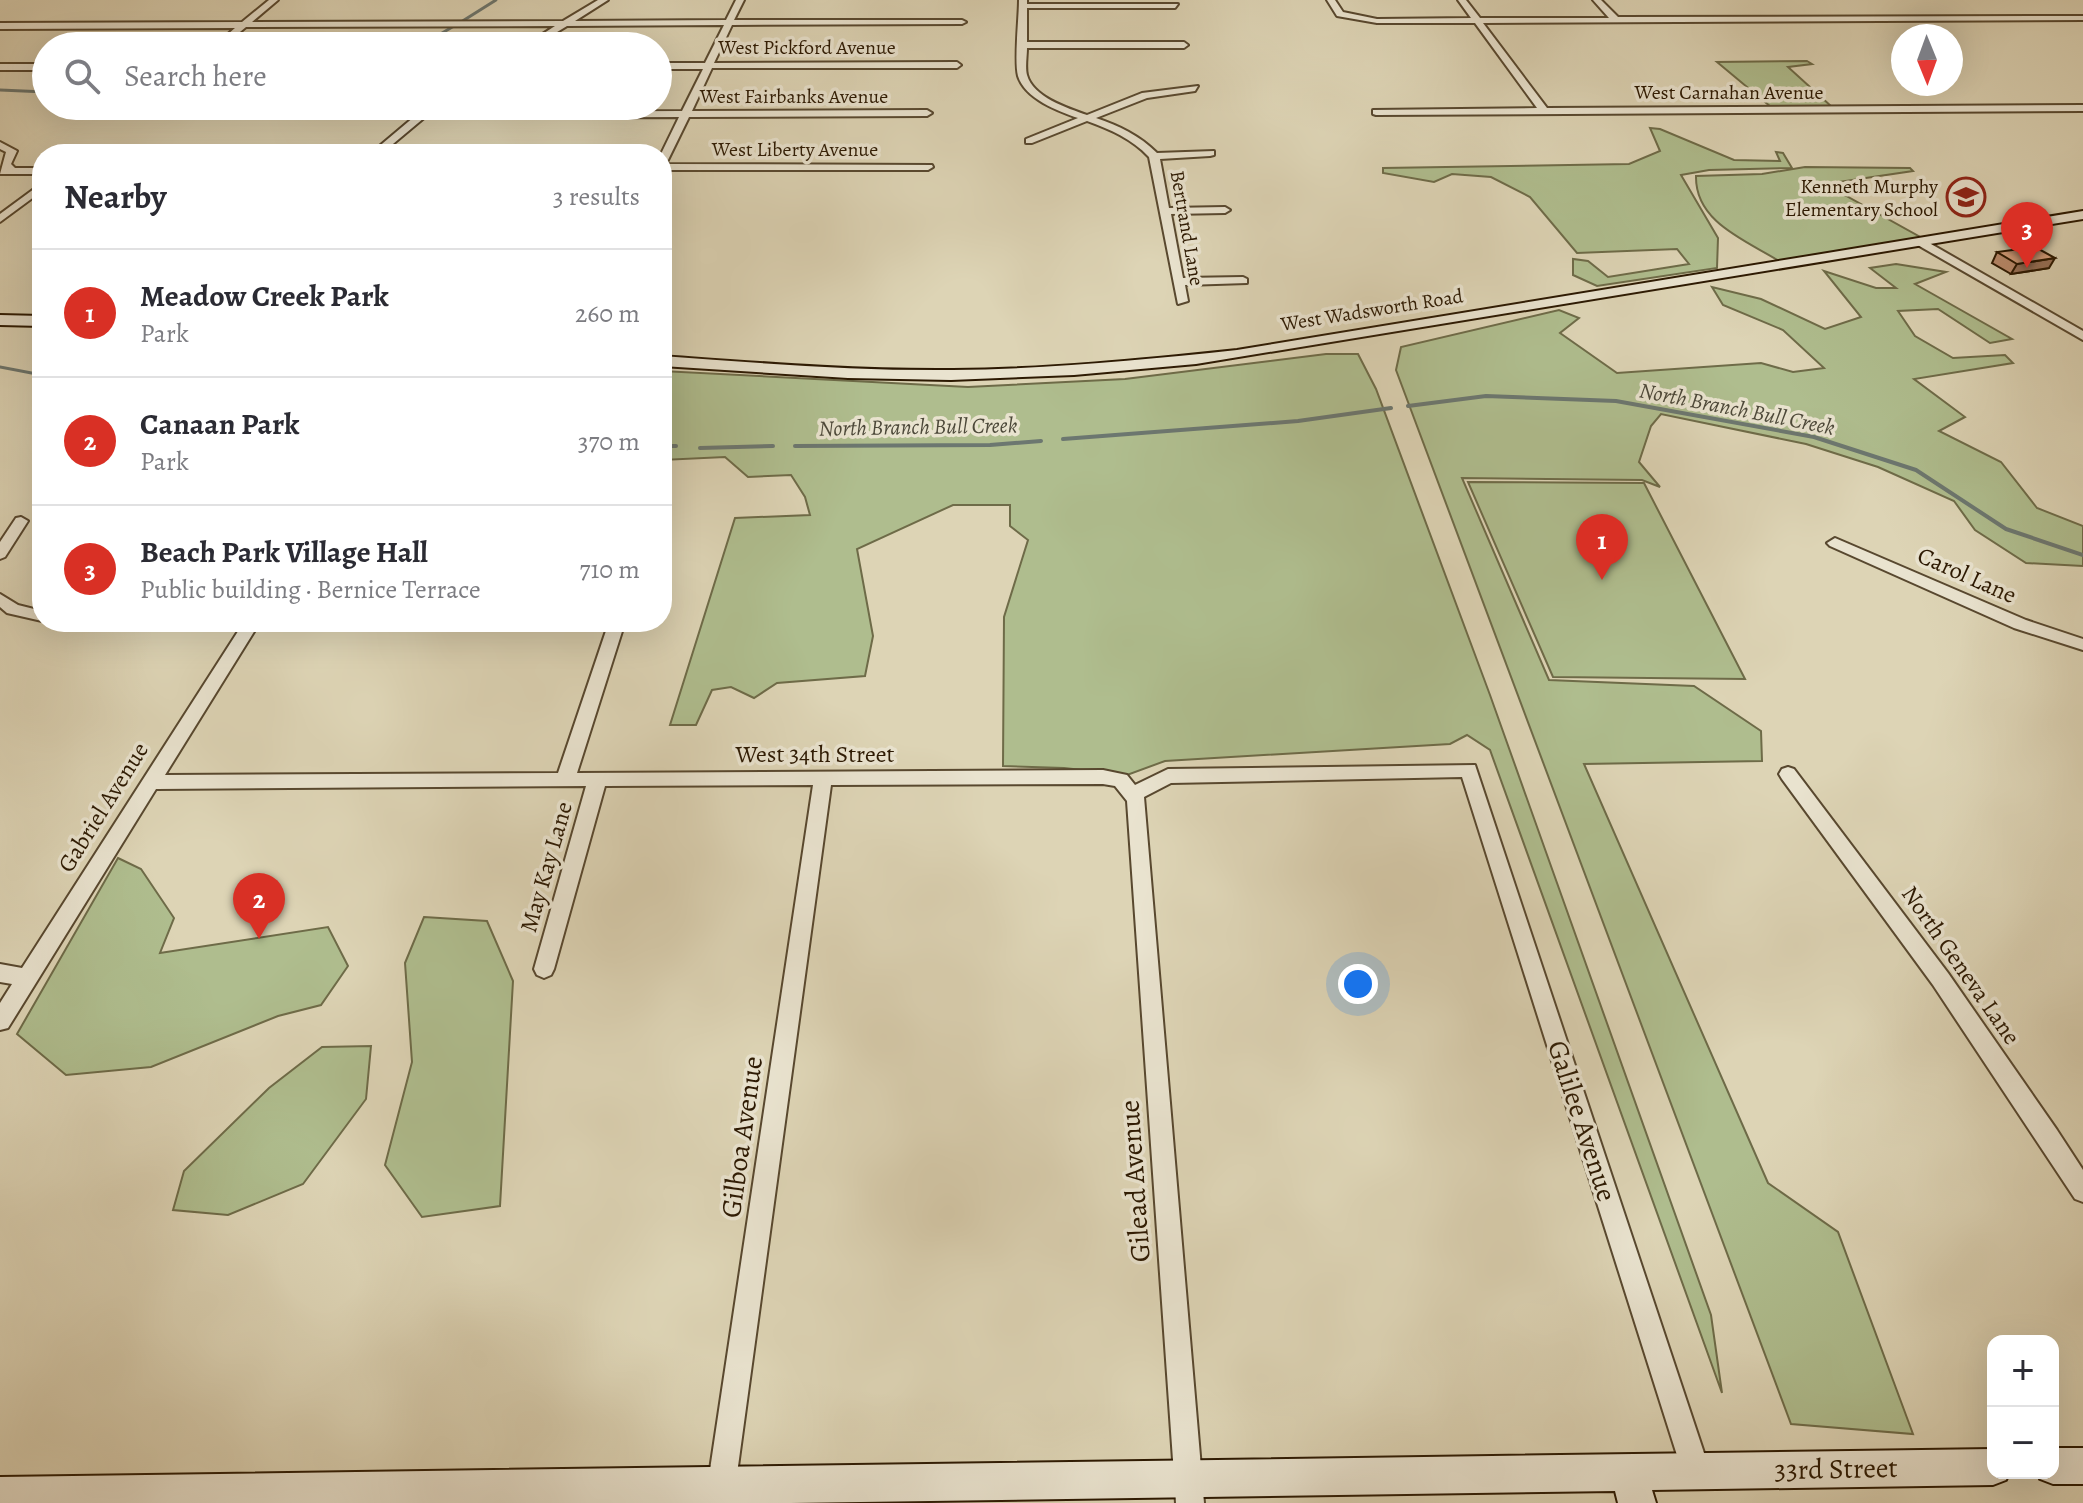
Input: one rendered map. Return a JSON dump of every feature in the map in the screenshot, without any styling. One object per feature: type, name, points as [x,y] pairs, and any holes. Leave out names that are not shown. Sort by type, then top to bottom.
[{"type":"main road","name":"West Wadsworth Road","points":[[672,362],[911,375],[1028,374],[1133,367],[1237,355],[2083,215]]},
{"type":"main road","points":[[0,320],[32,321]]},
{"type":"main road","points":[[2059,1466],[2083,1466]]},
{"type":"main road","name":"33rd Street","points":[[0,1496],[258,1498],[1632,1487],[1696,1471],[1987,1467]]},
{"type":"street","points":[[235,32],[274,0]]},
{"type":"street","points":[[552,32],[604,0]]},
{"type":"street","points":[[671,144],[740,0]]},
{"type":"street","points":[[1331,0],[1340,14],[1377,21],[2083,18]]},
{"type":"street","points":[[1462,0],[1544,111]]},
{"type":"street","points":[[1597,0],[1616,20]]},
{"type":"street","points":[[1023,3],[1175,6]]},
{"type":"street","name":"Bertrand Lane","points":[[1023,3],[1023,76],[1028,86],[1043,99],[1141,141],[1154,156],[1182,301]]},
{"type":"street","points":[[1,27],[962,22]]},
{"type":"street","points":[[1023,45],[1184,45]]},
{"type":"street","name":"West Pickford Avenue","points":[[672,66],[957,65]]},
{"type":"street","points":[[0,67],[32,67]]},
{"type":"street","points":[[1029,141],[1145,95],[1195,88]]},
{"type":"street","name":"West Carnahan Avenue","points":[[1376,112],[2083,108]]},
{"type":"street","name":"West Fairbanks Avenue","points":[[672,114],[927,113]]},
{"type":"street","points":[[387,144],[415,120]]},
{"type":"street","points":[[0,145],[12,151],[6,171],[32,171]]},
{"type":"street","points":[[1154,156],[1210,153]]},
{"type":"street","name":"West Liberty Avenue","points":[[672,165],[928,167]]},
{"type":"street","points":[[0,219],[32,194]]},
{"type":"street","points":[[1166,211],[1225,210]]},
{"type":"street","points":[[1920,242],[2083,336]]},
{"type":"street","points":[[1179,282],[1243,281]]},
{"type":"street","points":[[0,554],[21,521]]},
{"type":"street","name":"Carol Lane","points":[[1835,543],[2020,624],[2083,645]]},
{"type":"street","points":[[0,599],[13,609],[32,614]]},
{"type":"street","name":"Gabriel Avenue","points":[[0,1021],[246,632]]},
{"type":"street","points":[[566,778],[614,632]]},
{"type":"street","name":"Galilee Avenue","points":[[1133,794],[1168,776],[1469,770],[1696,1471]]},
{"type":"street","name":"North Geneva Lane","points":[[1788,774],[1888,905],[2083,1191]]},
{"type":"street","name":"West 34th Street","points":[[150,782],[1103,777],[1121,780],[1133,794]]},
{"type":"street","name":"May Kay Lane","points":[[544,969],[598,778]]},
{"type":"street","name":"Gilboa Avenue","points":[[720,1494],[823,779]]},
{"type":"street","name":"Gilead Avenue","points":[[1133,794],[1189,1491]]},
{"type":"street","points":[[0,973],[27,978]]},
{"type":"green space","points":[[1807,61],[1812,64],[1788,67],[1832,107],[1771,107],[1717,62]]},
{"type":"green space","points":[[1650,128],[1660,129],[1734,160],[1780,161],[1776,152],[1783,153],[1792,168],[1709,170],[1681,175],[1718,238],[1717,268],[1597,286],[1573,275],[1573,259],[1588,261],[1608,277],[1689,264],[1677,249],[1577,253],[1530,197],[1491,177],[1452,174],[1434,182],[1383,173],[1383,168],[1629,164],[1660,151]]},
{"type":"green space","points":[[1805,167],[1910,168],[1913,171],[1825,184],[1922,238],[1779,261],[1724,228],[1704,206],[1698,192],[1696,176],[1762,174]]},
{"type":"green space","points":[[1896,264],[1946,272],[1915,284],[2012,339],[1990,343],[1938,309],[1898,311],[1915,336],[1953,358],[2005,355],[2013,363],[1914,379],[1965,417],[1939,431],[2001,462],[2037,508],[2083,526],[2083,566],[2026,563],[1975,530],[1954,501],[1878,467],[1806,444],[1661,414],[1651,426],[1639,462],[1660,487],[1642,480],[1462,478],[1549,680],[1694,686],[1761,731],[1762,761],[1584,764],[1768,1183],[1838,1232],[1913,1434],[1791,1424],[1396,370],[1401,347],[1559,310],[1579,318],[1560,333],[1617,373],[1761,363],[1793,372],[1824,368],[1783,330],[1723,305],[1712,287],[1761,299],[1825,329],[1861,317],[1824,271],[1876,288],[1896,288],[1870,268]]},
{"type":"green space","points":[[1326,354],[1358,354],[1376,389],[1490,695],[1711,1315],[1722,1393],[1490,750],[1467,735],[1450,744],[1165,761],[1127,775],[1064,768],[1003,766],[1004,617],[1028,540],[1010,526],[1010,505],[953,505],[857,549],[873,636],[865,676],[777,683],[754,698],[731,687],[712,690],[696,725],[670,725],[735,518],[810,515],[805,497],[791,475],[748,477],[725,457],[672,460],[672,372],[968,387],[1125,379]]},
{"type":"green space","points":[[1468,482],[1644,483],[1745,679],[1553,677]]},
{"type":"green space","points":[[118,858],[141,869],[174,918],[160,953],[328,927],[348,966],[321,1005],[278,1016],[151,1067],[66,1075],[17,1034]]},
{"type":"green space","points":[[424,917],[487,921],[513,981],[500,1206],[422,1217],[385,1165],[412,1062],[405,963]]},
{"type":"green space","points":[[371,1046],[366,1099],[303,1184],[228,1215],[173,1210],[184,1171],[269,1088],[322,1047]]},
{"type":"building","points":[[2035,247],[2055,258],[2017,264],[1997,252]]},
{"type":"waterway","points":[[461,22],[496,0]]},
{"type":"waterway","points":[[444,32],[454,26]]},
{"type":"waterway","points":[[0,90],[32,91]]},
{"type":"waterway","name":"North Branch Bull Creek","points":[[0,367],[32,373]]},
{"type":"waterway","name":"North Branch Bull Creek","points":[[1408,406],[1486,396],[1616,401],[1814,437],[1916,470],[2006,529],[2083,555]]},
{"type":"waterway","name":"North Branch Bull Creek","points":[[1063,439],[1298,421],[1391,408]]},
{"type":"waterway","name":"North Branch Bull Creek","points":[[795,446],[990,445],[1041,441]]},
{"type":"waterway","name":"North Branch Bull Creek","points":[[700,448],[773,446]]},
{"type":"place","name":"Kenneth Murphy Elementary School","points":[[1966,197]]},
{"type":"place","name":"Beach Park Village Hall","points":[[2027,268]]},
{"type":"place","name":"Meadow Creek Park","points":[[1602,580]]},
{"type":"place","name":"Canaan Park","points":[[259,939]]}]
